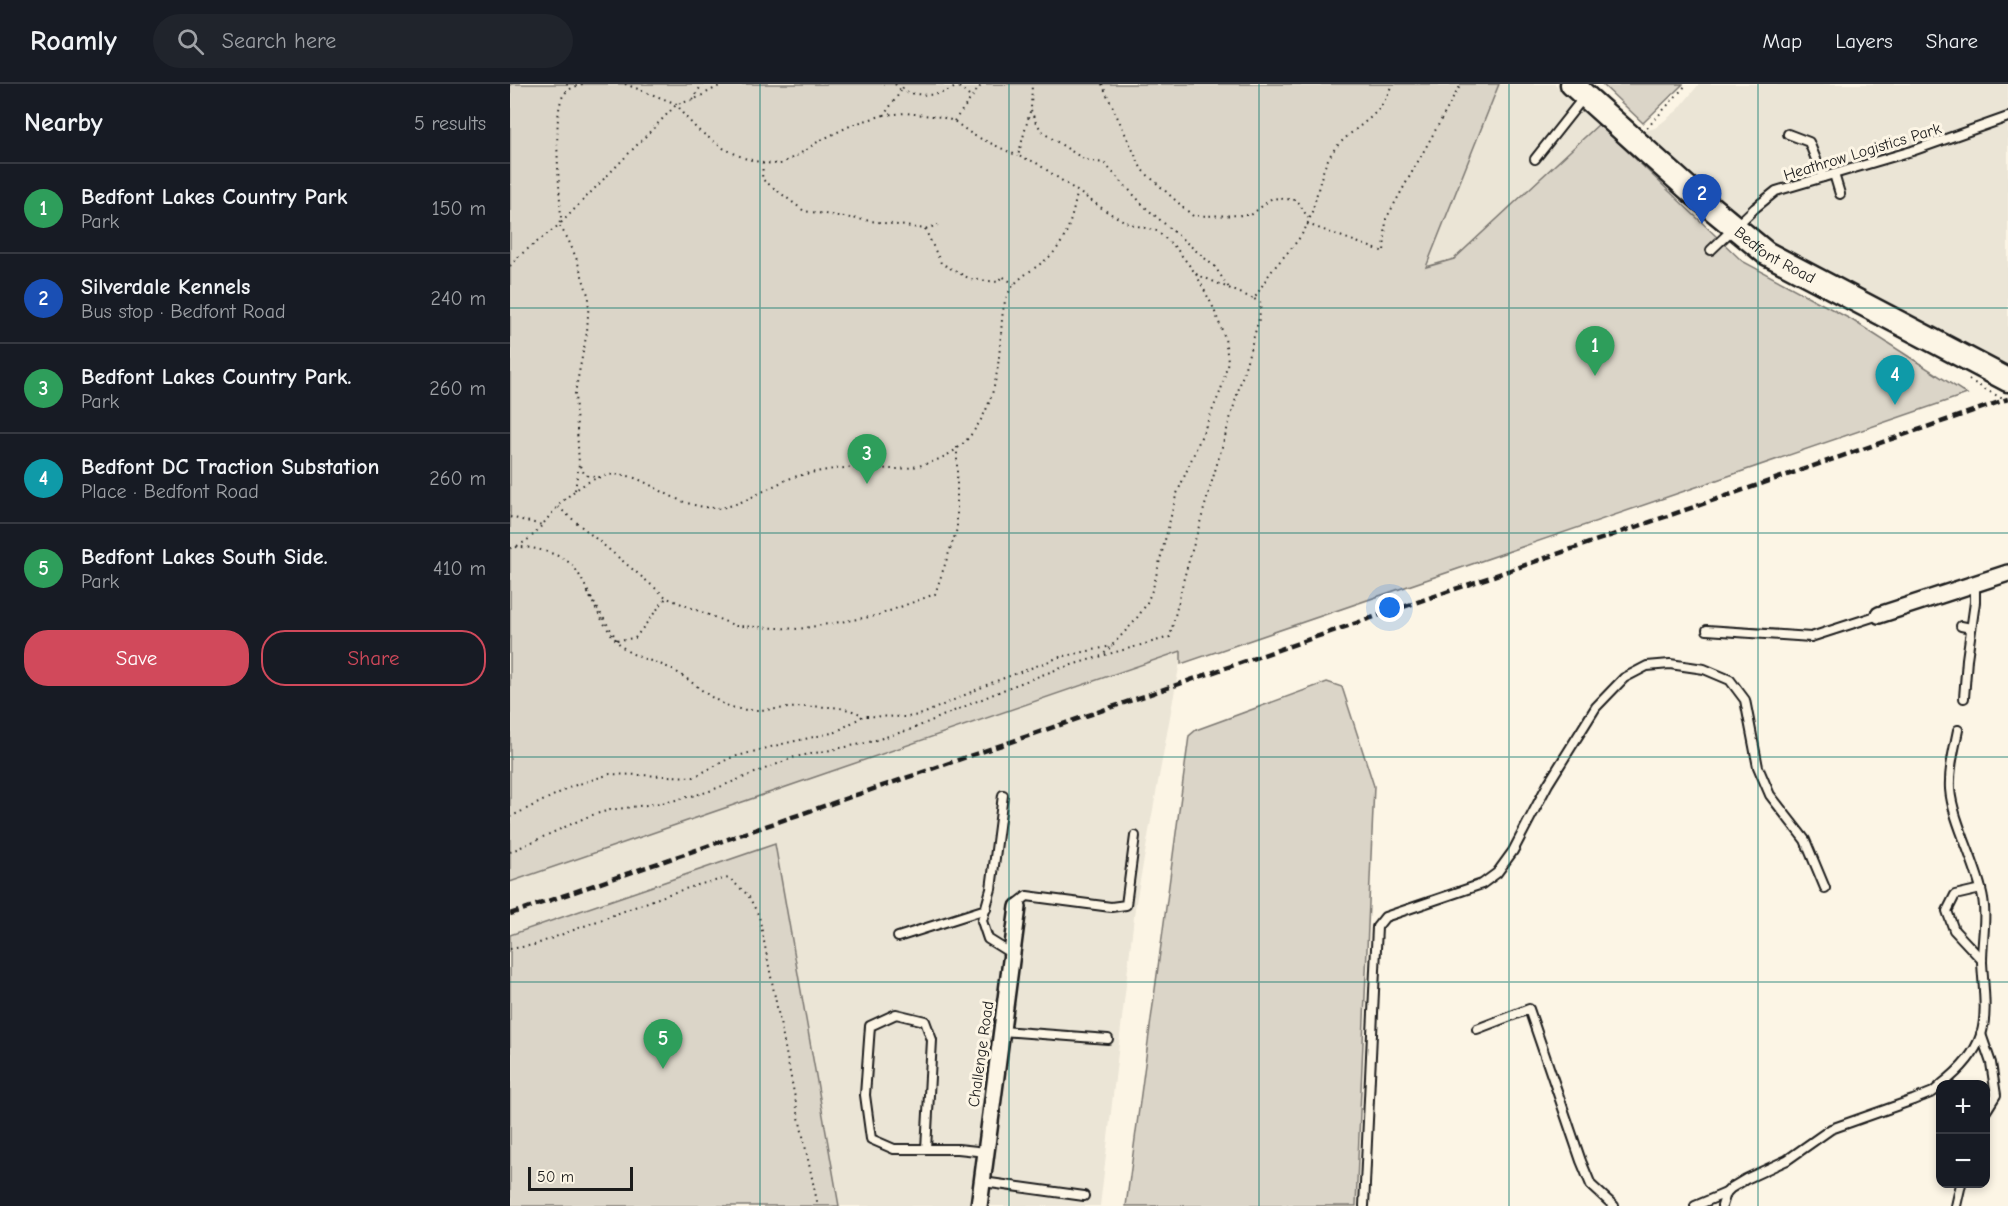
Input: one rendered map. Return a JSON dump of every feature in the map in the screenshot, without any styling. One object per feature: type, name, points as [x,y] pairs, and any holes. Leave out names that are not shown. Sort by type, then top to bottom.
[{"type":"street","name":"Bedfont Road","points":[[1578,90],[1766,253],[1976,373],[2008,380]]},
{"type":"street","points":[[1879,615],[2008,573]]},
{"type":"street","name":"Challenge Road","points":[[979,1206],[1018,907]]},
{"type":"lane","points":[[1534,159],[1578,90]]},
{"type":"lane","name":"Heathrow Logistics Park","points":[[1711,250],[1776,191],[1912,151],[2008,117]]},
{"type":"lane","points":[[1788,134],[1809,142],[1823,177]]},
{"type":"lane","points":[[1834,174],[1840,194]]},
{"type":"lane","points":[[1964,698],[1975,590],[1971,584]]},
{"type":"lane","points":[[1707,630],[1811,638],[1879,615]]},
{"type":"lane","points":[[1961,626],[1971,628]]},
{"type":"lane","points":[[1365,1206],[1377,927],[1385,917],[1482,884],[1497,873],[1513,851],[1548,784],[1596,707],[1624,678],[1647,666],[1670,664],[1704,669],[1730,680],[1745,700],[1758,767],[1770,795],[1805,840],[1825,888]]},
{"type":"lane","points":[[1947,1080],[1960,1069],[1971,1054],[1981,1034],[1984,1011],[1982,960],[1985,911],[1981,889],[1950,791],[1951,764],[1958,730]]},
{"type":"lane","points":[[1003,795],[991,889],[982,921],[988,939],[1012,954]]},
{"type":"lane","points":[[1018,907],[1018,903],[1027,896],[1112,907],[1126,905],[1135,836]]},
{"type":"lane","points":[[1981,889],[1955,895],[1947,911],[1954,930],[1982,960]]},
{"type":"lane","points":[[898,937],[986,909]]},
{"type":"lane","points":[[1477,1029],[1529,1009],[1581,1161],[1591,1185],[1610,1205]]},
{"type":"lane","points":[[926,1149],[932,1040],[925,1021],[896,1014],[870,1026],[865,1095],[871,1139],[894,1149],[986,1152]]},
{"type":"lane","points":[[1002,1030],[1107,1040]]},
{"type":"lane","points":[[1981,1034],[1991,1063],[1996,1095],[1990,1105]]},
{"type":"lane","points":[[1695,1206],[1726,1193],[1746,1179],[1787,1160],[1831,1129],[1936,1094]]},
{"type":"lane","points":[[983,1182],[1084,1196]]},
{"type":"lane","points":[[1956,1206],[1960,1188]]},
{"type":"lane","points":[[1722,1206],[1726,1193]]},
{"type":"path","points":[[567,84],[567,91],[560,104],[557,118],[561,218],[559,225],[573,249],[590,298],[575,393],[579,464],[575,491]]},
{"type":"path","points":[[567,91],[583,84]]},
{"type":"path","points":[[625,84],[677,104],[698,130],[723,148],[744,158],[763,163],[780,164],[854,124],[884,115],[914,114],[941,117],[954,122],[974,135],[1035,162],[1108,213],[1130,224],[1157,231],[1176,248],[1196,274],[1213,307],[1221,327],[1228,362],[1221,390],[1176,496],[1153,588],[1134,622],[1102,656]]},
{"type":"path","points":[[693,100],[702,84]]},
{"type":"path","points":[[510,266],[520,255],[559,225],[677,104],[693,100],[723,84]]},
{"type":"path","points":[[895,84],[901,91],[932,96],[959,85],[970,97]]},
{"type":"path","points":[[884,115],[905,84]]},
{"type":"path","points":[[949,84],[952,89]]},
{"type":"path","points":[[954,122],[970,97],[982,84]]},
{"type":"path","points":[[1018,156],[1030,108],[1032,84]]},
{"type":"path","points":[[1102,84],[1142,170],[1193,216],[1251,215],[1272,198],[1297,200],[1309,219]]},
{"type":"path","points":[[1254,299],[1270,272],[1296,245],[1314,208],[1330,154],[1378,110],[1392,84]]},
{"type":"path","points":[[1307,224],[1384,252],[1386,219],[1461,84]]},
{"type":"path","points":[[1644,131],[1662,115],[1688,84]]},
{"type":"path","points":[[1030,108],[1036,123],[1045,134],[1085,160],[1104,163],[1145,207],[1215,267],[1229,288]]},
{"type":"path","points":[[763,163],[762,179],[804,211],[925,229],[938,225]]},
{"type":"path","points":[[579,464],[585,475],[600,477],[626,474],[674,498],[695,505],[717,508],[736,504],[782,481],[804,475],[845,468],[894,469],[926,465],[949,453],[969,438],[993,393],[998,376],[1003,310],[1007,296],[1014,284],[1050,257],[1062,242],[1072,215],[1077,192]]},
{"type":"path","points":[[925,229],[941,263],[970,279],[998,282],[1002,276],[1014,284]]},
{"type":"path","points":[[510,852],[589,816],[610,810],[668,802],[707,792],[795,757],[875,740],[912,729],[1058,669],[1170,638],[1184,578],[1261,303],[1196,274]]},
{"type":"path","points":[[1976,373],[2008,402]]},
{"type":"path","points":[[558,507],[666,597],[736,626],[799,629],[876,616],[935,594],[957,529],[957,447]]},
{"type":"path","points":[[510,548],[530,540],[575,491],[600,477]]},
{"type":"path","points":[[510,517],[542,525]]},
{"type":"path","points":[[517,546],[539,549],[572,565],[617,640]]},
{"type":"path","points":[[617,640],[588,593],[600,618],[617,640],[627,651],[678,673],[717,702],[745,710],[833,707],[853,710],[863,716],[908,717],[923,714],[991,683],[1060,657],[1113,645]]},
{"type":"path","points":[[617,640],[635,638],[666,597]]},
{"type":"path","points":[[510,817],[573,786],[610,774],[694,777],[730,758],[836,732],[863,716]]},
{"type":"path","points":[[510,950],[534,945],[701,884],[729,878],[748,895],[759,916],[818,1206]]},
{"type":"shaded area","points":[[510,84],[1499,84],[1426,267],[1454,259],[1599,124],[1742,261],[1852,320],[1967,394],[1181,664],[1181,651],[510,882]]},
{"type":"shaded area","points":[[1499,84],[1555,84],[1576,107],[1599,124],[1454,259],[1425,268]]},
{"type":"shaded area","points":[[1602,84],[1683,84],[1643,123]]},
{"type":"shaded area","points":[[1699,84],[2008,84],[2008,366],[1772,251],[1753,234],[1753,223],[1746,214],[1737,216],[1726,213],[1644,131],[1655,128],[1678,110]]},
{"type":"shaded area","points":[[1182,651],[1135,908],[1100,1206],[839,1206],[775,844],[510,935],[510,882]]},
{"type":"shaded area","points":[[1327,682],[1342,687],[1374,786],[1356,1206],[1126,1206],[1189,736],[1196,730]]},
{"type":"shaded area","points":[[775,844],[839,1206],[510,1206],[510,935]]},
{"type":"railway","points":[[510,914],[2008,399]]},
{"type":"place","name":"Silverdale Kennels","points":[[1702,224]]},
{"type":"place","name":"Bedfont Lakes Country Park","points":[[1595,376]]},
{"type":"place","name":"Bedfont DC Traction Substation","points":[[1895,405]]},
{"type":"place","name":"Bedfont Lakes Country Park.","points":[[867,484]]},
{"type":"place","name":"Bedfont Lakes South Side.","points":[[663,1069]]}]
